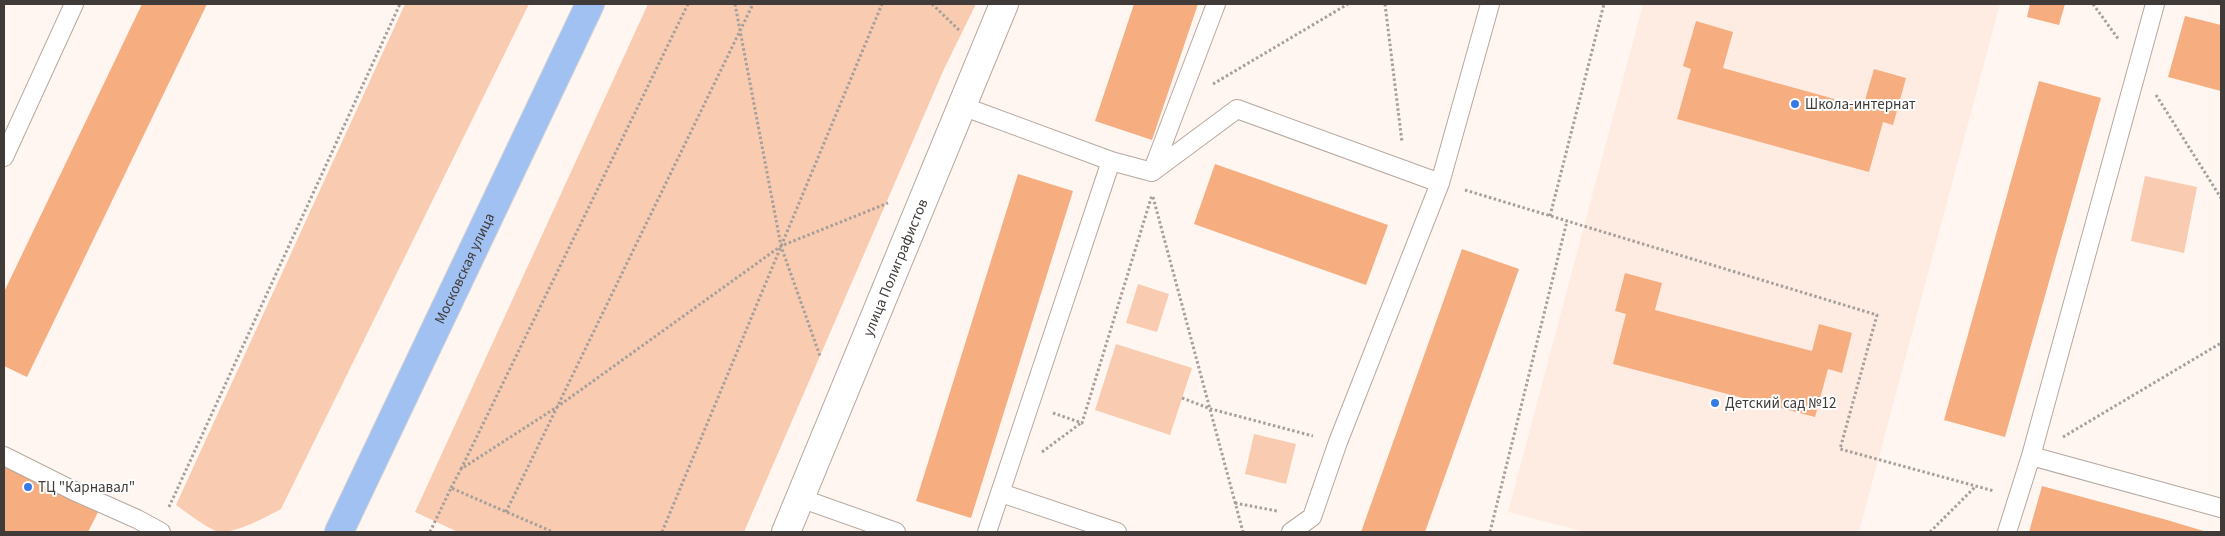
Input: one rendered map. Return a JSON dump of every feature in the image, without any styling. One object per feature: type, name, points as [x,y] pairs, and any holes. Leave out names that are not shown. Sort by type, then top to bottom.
[{"type":"main road","name":"Московская улица","points":[[339,532],[590,4]]},
{"type":"street","name":"улица Полиграфистов","points":[[786,532],[1004,4]]},
{"type":"lane","points":[[4,157],[74,4]]},
{"type":"lane","points":[[1152,172],[1216,4]]},
{"type":"lane","points":[[1290,532],[1312,517],[1338,442],[1440,183],[1490,4]]},
{"type":"lane","points":[[2007,532],[2031,456],[2155,4]]},
{"type":"lane","points":[[962,106],[1112,161],[1152,172]]},
{"type":"lane","points":[[1152,172],[1237,109],[1440,183]]},
{"type":"lane","points":[[987,532],[1112,161]]},
{"type":"lane","points":[[4,456],[161,532]]},
{"type":"lane","points":[[2031,456],[2221,508]]},
{"type":"lane","points":[[1004,485],[1117,532]]},
{"type":"lane","points":[[800,498],[896,532]]},
{"type":"path","points":[[137,519],[166,512],[400,4]]},
{"type":"path","points":[[430,532],[688,4]]},
{"type":"path","points":[[735,4],[781,246],[820,356]]},
{"type":"path","points":[[506,512],[753,4]]},
{"type":"path","points":[[662,532],[882,4]]},
{"type":"path","points":[[932,4],[983,54]]},
{"type":"path","points":[[1178,105],[1348,4]]},
{"type":"path","points":[[1385,4],[1406,170]]},
{"type":"path","points":[[1550,216],[1604,4]]},
{"type":"path","points":[[2093,4],[2138,66],[2221,198]]},
{"type":"path","points":[[1152,172],[1152,194],[1243,532]]},
{"type":"path","points":[[1440,183],[1877,315],[1840,449],[2018,498]]},
{"type":"path","points":[[461,469],[557,407],[781,246],[929,187]]},
{"type":"path","points":[[1004,485],[1082,423],[1152,194]]},
{"type":"path","points":[[1490,532],[1567,221]]},
{"type":"path","points":[[2031,456],[2221,343]]},
{"type":"path","points":[[1182,398],[1211,409],[1338,442]]},
{"type":"path","points":[[1031,406],[1082,423]]},
{"type":"path","points":[[1930,532],[1976,486]]},
{"type":"path","points":[[451,488],[553,532]]},
{"type":"path","points":[[1235,503],[1312,517]]},
{"type":"shaded area","points":[[405,4],[529,4],[281,509],[240,528],[223,532],[216,531],[176,505]]},
{"type":"shaded area","points":[[648,4],[976,4],[944,69],[744,532],[458,532],[415,512]]},
{"type":"shaded area","points":[[1643,4],[2000,4],[1859,532],[1585,532],[1508,512]]},
{"type":"shaded area","points":[[2145,176],[2197,187],[2184,253],[2131,241]]},
{"type":"shaded area","points":[[1138,284],[1169,294],[1157,332],[1126,323]]},
{"type":"shaded area","points":[[1116,344],[1192,368],[1170,435],[1095,410]]},
{"type":"shaded area","points":[[1254,434],[1296,444],[1286,484],[1245,474]]},
{"type":"building","points":[[142,4],[207,4],[27,377],[4,366],[4,292]]},
{"type":"building","points":[[1134,4],[1198,4],[1152,140],[1095,121]]},
{"type":"building","points":[[2030,4],[2065,4],[2059,25],[2027,17]]},
{"type":"building","points":[[2185,16],[2221,25],[2221,91],[2168,77]]},
{"type":"building","points":[[1696,21],[1733,32],[1723,68],[1863,107],[1874,69],[1906,78],[1893,125],[1883,122],[1869,172],[1677,119],[1691,69],[1683,66]]},
{"type":"building","points":[[2039,81],[2101,98],[2005,437],[1944,420]]},
{"type":"building","points":[[1215,164],[1388,225],[1366,285],[1194,224]]},
{"type":"building","points":[[1018,174],[1073,191],[971,518],[916,501]]},
{"type":"building","points":[[1462,249],[1519,269],[1425,532],[1361,532]]},
{"type":"building","points":[[1625,273],[1662,283],[1655,310],[1812,351],[1819,324],[1852,333],[1842,373],[1828,369],[1815,417],[1613,364],[1626,314],[1615,311]]},
{"type":"building","name":"ТЦ \"Карнавал\"","points":[[4,464],[99,510],[88,532],[4,532]]},
{"type":"building","points":[[2042,486],[2167,520],[2207,532],[2029,532]]},
{"type":"place","name":"Школа-интернат","points":[[1795,104]]},
{"type":"place","name":"Детский сад №12","points":[[1715,403]]},
{"type":"place","name":"ТЦ \"Карнавал\"","points":[[28,487]]}]
